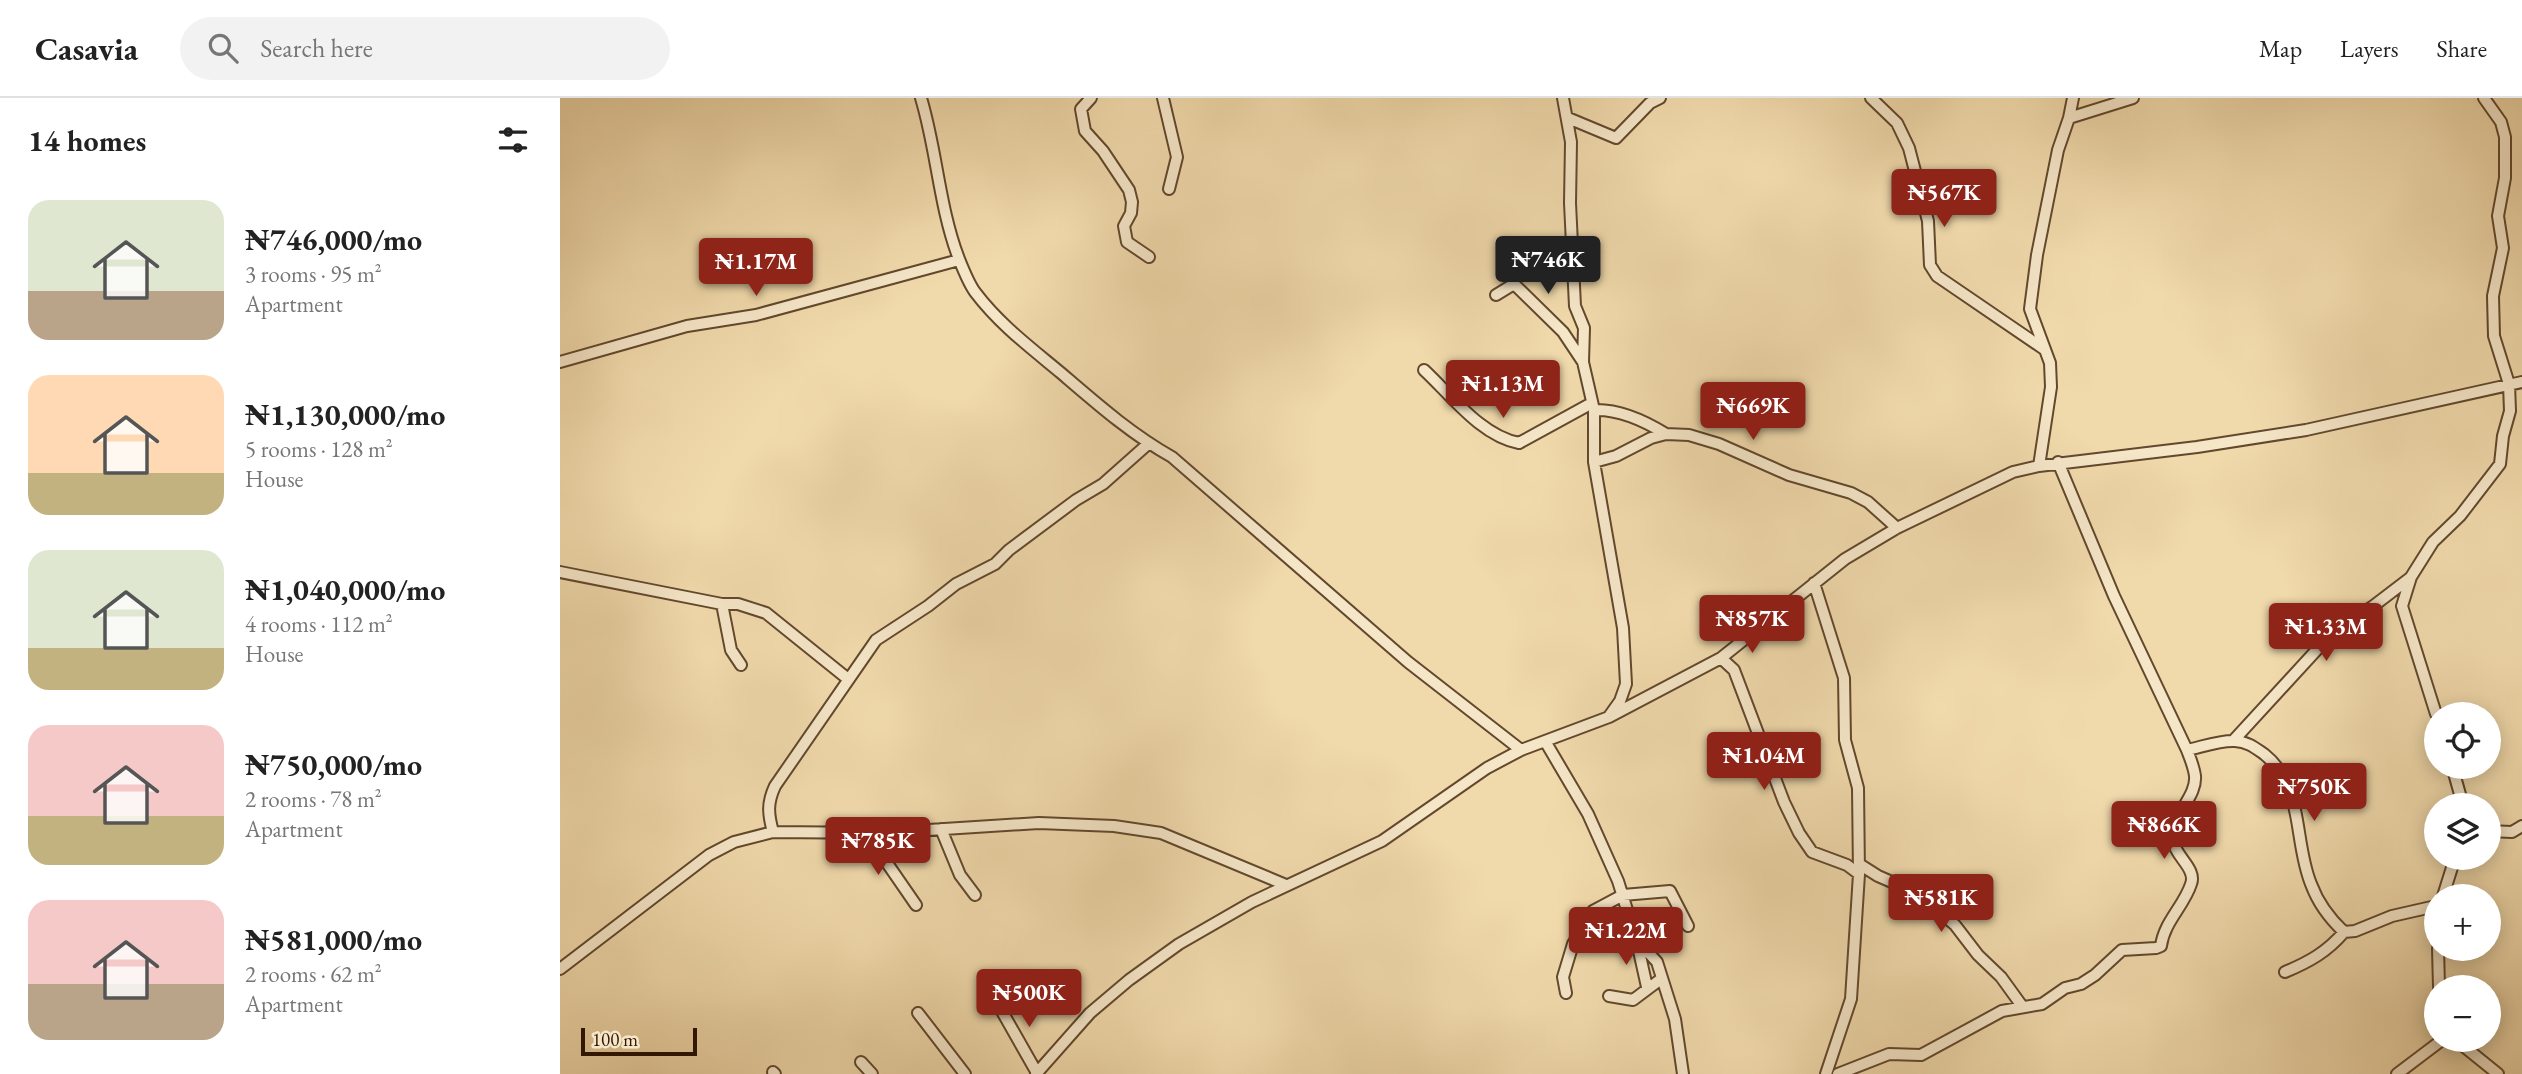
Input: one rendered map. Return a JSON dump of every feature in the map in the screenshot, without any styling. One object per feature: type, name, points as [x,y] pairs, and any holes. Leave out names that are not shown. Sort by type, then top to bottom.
[{"type":"street","points":[[1091,98],[1081,108],[1085,131],[1103,151],[1129,190],[1131,213],[1124,226],[1127,242],[1149,257]]},
{"type":"street","points":[[1163,98],[1177,157],[1169,189]]},
{"type":"street","points":[[1563,98],[1568,118],[1575,306],[1584,328],[1583,362],[1593,407],[1594,461],[1622,617],[1625,688],[1626,694],[1635,704]]},
{"type":"street","points":[[1568,118],[1616,138],[1650,103],[1660,98]]},
{"type":"street","points":[[1871,98],[1898,122],[1909,148],[1928,221],[1930,265],[1937,276],[2044,349]]},
{"type":"street","points":[[2039,466],[2051,387],[2050,363],[2030,309],[2037,255],[2058,150],[2073,98]]},
{"type":"street","points":[[2069,118],[2133,98]]},
{"type":"street","points":[[2233,741],[2334,631],[2399,595],[2433,542],[2460,516],[2500,464],[2503,436],[2510,411],[2509,384],[2494,336],[2493,296],[2503,248],[2498,216],[2506,164],[2505,137],[2501,122],[2484,98]]},
{"type":"street","points":[[923,99],[933,141],[944,212],[959,260],[973,290],[993,314],[1107,412],[1148,444],[1171,457],[1408,662],[1521,750]]},
{"type":"street","points":[[560,362],[687,326],[756,314],[959,260]]},
{"type":"street","points":[[1496,295],[1514,284],[1563,332],[1583,362]]},
{"type":"street","points":[[1424,370],[1475,418],[1505,440],[1519,443],[1593,407],[1651,425],[1666,434]]},
{"type":"street","points":[[995,999],[1037,1074],[1090,1013],[1129,980],[1179,944],[1251,902],[1382,842],[1487,768],[1521,750],[1609,717],[1721,658],[1845,559],[1897,528],[2013,472],[2058,462],[2197,447],[2306,430],[2522,382]]},
{"type":"street","points":[[1588,390],[1611,411]]},
{"type":"street","points":[[1594,461],[1616,456],[1651,438],[1666,434],[1689,435],[1790,475],[1851,493],[1868,502],[1897,528]]},
{"type":"street","points":[[774,832],[768,813],[769,799],[775,786],[876,640],[928,607],[956,584],[995,564],[1009,550],[1076,500],[1103,484],[1148,444]]},
{"type":"street","points":[[1838,1074],[1889,1054],[1920,1055],[2002,1011],[2042,1004],[2066,988],[2081,984],[2122,950],[2161,946],[2166,927],[2193,881],[2193,874],[2178,854],[2173,841],[2176,820],[2194,784],[2195,776],[2187,750],[2114,596],[2058,462]]},
{"type":"street","points":[[560,572],[722,604],[738,604],[766,613],[848,679]]},
{"type":"street","points":[[1814,583],[1844,678],[1845,740],[1858,788],[1859,869],[1850,999],[1826,1074]]},
{"type":"street","points":[[2399,595],[2433,702]]},
{"type":"street","points":[[722,604],[731,650],[741,665]]},
{"type":"street","points":[[1721,658],[1734,670],[1784,802],[1812,852],[1917,893],[1955,925],[1978,955],[2001,977],[2022,1006]]},
{"type":"street","points":[[1609,717],[1625,688]]},
{"type":"street","points":[[1545,741],[1588,814],[1623,895],[1647,987]]},
{"type":"street","points":[[2187,750],[2233,741],[2250,743],[2282,773],[2297,814],[2301,848],[2310,882],[2321,906],[2344,932],[2355,932],[2392,916],[2424,909]]},
{"type":"street","points":[[560,969],[709,855],[734,842],[774,832],[882,833],[1039,822],[1114,826],[1161,833],[1286,886]]},
{"type":"street","points":[[2501,832],[2512,832],[2522,826]]},
{"type":"street","points":[[942,829],[961,875],[975,895]]},
{"type":"street","points":[[882,833],[887,863],[916,905]]},
{"type":"street","points":[[1566,992],[1563,977],[1573,944],[1593,911],[1623,895],[1670,891],[1688,926]]},
{"type":"street","points":[[2285,972],[2311,961],[2331,947],[2344,932]]},
{"type":"street","points":[[1636,939],[1657,962],[1675,1019],[1683,1074]]},
{"type":"street","points":[[1609,996],[1633,1000],[1661,979]]},
{"type":"street","points":[[918,1013],[965,1074]]},
{"type":"street","points":[[2397,1074],[2426,1052]]},
{"type":"street","points":[[2471,1052],[2498,1074]]},
{"type":"street","points":[[862,1062],[873,1074]]}]
